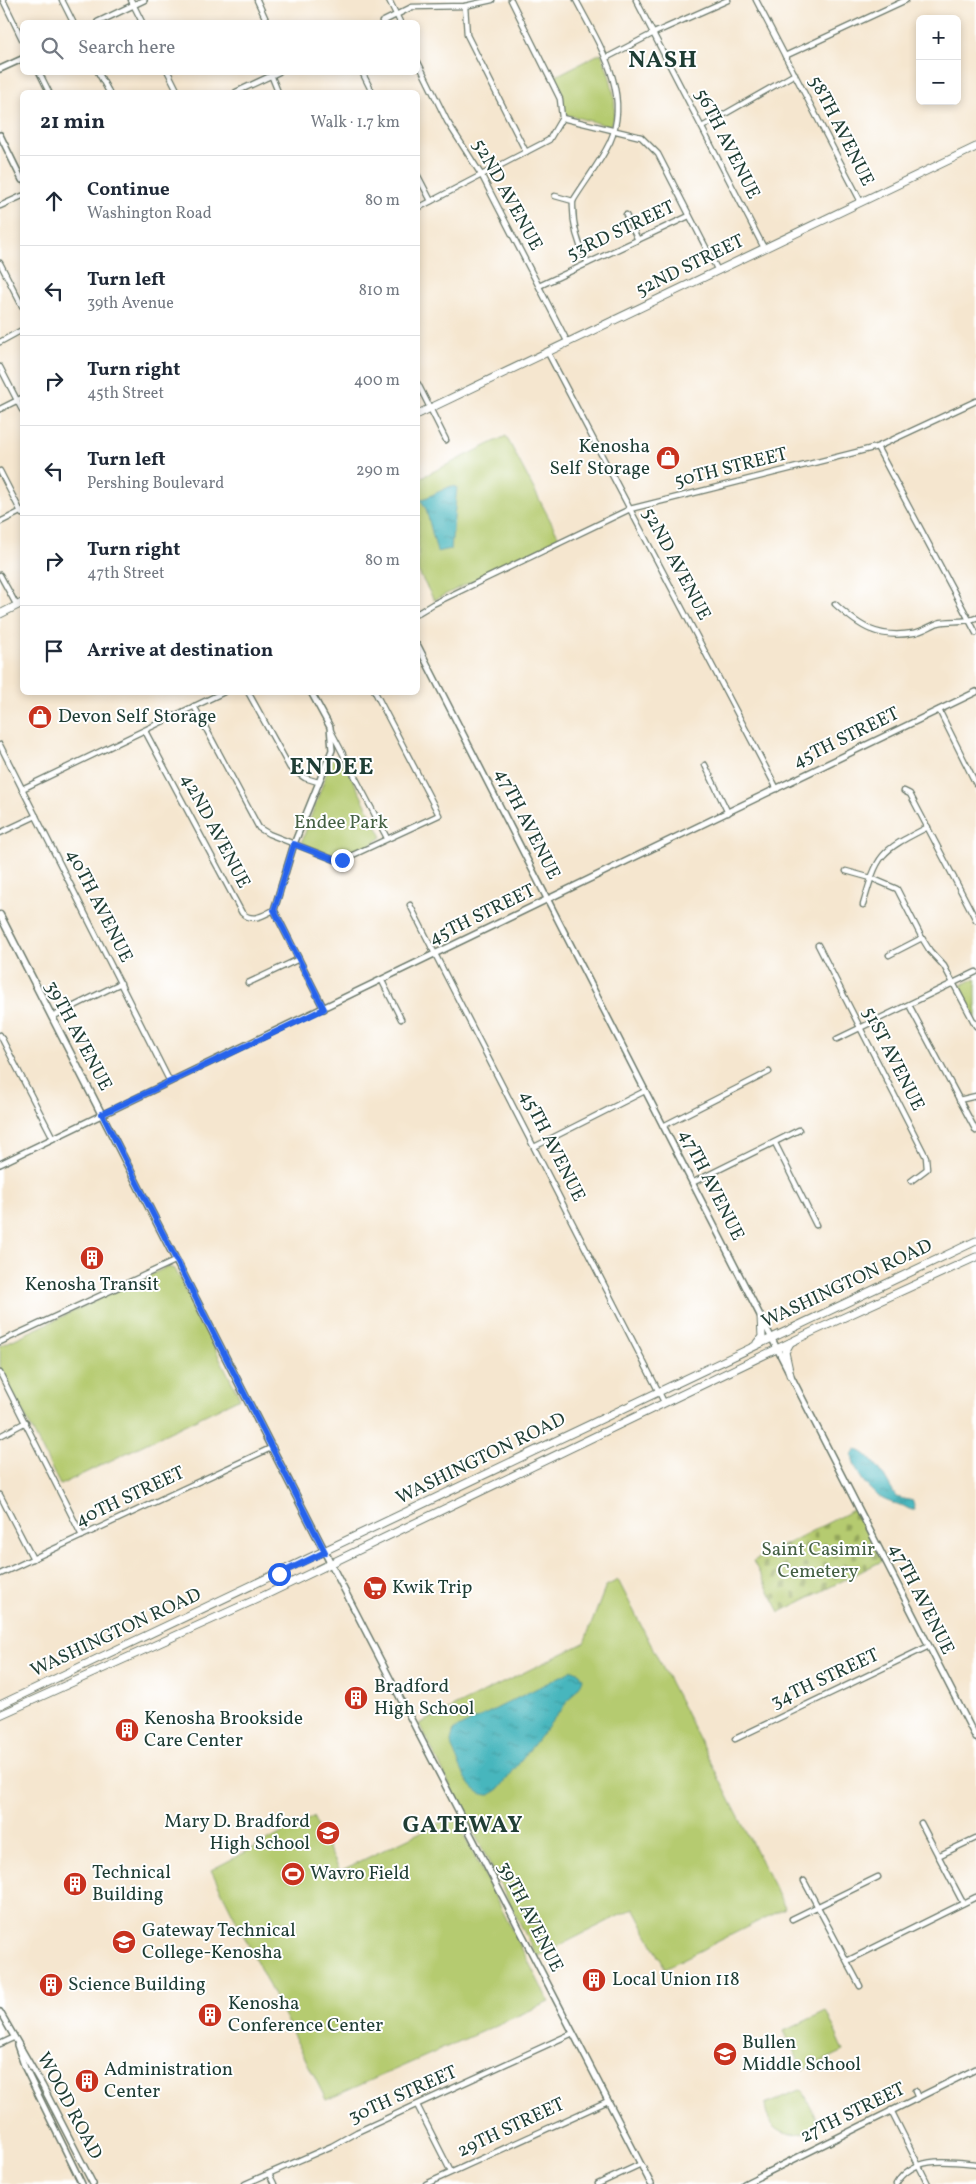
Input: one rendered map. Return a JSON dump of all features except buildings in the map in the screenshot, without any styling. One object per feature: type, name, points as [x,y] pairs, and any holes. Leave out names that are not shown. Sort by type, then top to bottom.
[{"type":"main road","name":"52ND STREET","points":[[420,413],[976,147]]},
{"type":"main road","points":[[0,614],[20,604]]},
{"type":"main road","name":"39TH AVENUE","points":[[0,916],[331,1564]]},
{"type":"main road","name":"WASHINGTON ROAD","points":[[0,1705],[976,1241]]},
{"type":"main road","name":"WASHINGTON ROAD","points":[[0,1715],[331,1564],[792,1341],[976,1257]]},
{"type":"main road","points":[[756,1345],[762,1337],[762,1317]]},
{"type":"main road","points":[[790,1375],[785,1352],[792,1341]]},
{"type":"main road","points":[[257,1598],[254,1594],[256,1590],[275,1580],[282,1572]]},
{"type":"main road","points":[[10,1700],[14,1708]]},
{"type":"street","points":[[3,0],[20,35]]},
{"type":"street","points":[[62,0],[72,20]]},
{"type":"street","points":[[102,20],[132,3],[144,0]]},
{"type":"street","points":[[257,0],[266,20]]},
{"type":"street","points":[[389,0],[399,20]]},
{"type":"street","points":[[386,20],[418,6],[465,6],[492,0]]},
{"type":"street","points":[[420,207],[549,140],[562,118],[560,99],[512,0]]},
{"type":"street","points":[[576,0],[606,58],[616,97],[614,129],[600,159],[573,201],[572,221],[579,247],[588,263]]},
{"type":"street","name":"56TH AVENUE","points":[[636,0],[764,248]]},
{"type":"street","points":[[606,58],[654,33],[728,0]]},
{"type":"street","name":"58TH AVENUE","points":[[756,0],[861,202]]},
{"type":"street","points":[[785,56],[906,0]]},
{"type":"street","points":[[132,3],[141,20]]},
{"type":"street","points":[[465,6],[467,35],[526,152]]},
{"type":"street","points":[[0,69],[20,60]]},
{"type":"street","name":"52ND AVENUE","points":[[420,66],[448,122],[482,176],[568,343]]},
{"type":"street","name":"58TH AVENUE","points":[[702,127],[795,74]]},
{"type":"street","points":[[40,75],[48,90]]},
{"type":"street","points":[[100,75],[108,90]]},
{"type":"street","points":[[170,75],[177,90]]},
{"type":"street","points":[[240,90],[268,75]]},
{"type":"street","points":[[270,75],[277,90]]},
{"type":"street","points":[[363,75],[370,90]]},
{"type":"street","points":[[562,118],[641,137],[658,154],[718,270]]},
{"type":"street","points":[[0,135],[20,176]]},
{"type":"street","points":[[420,180],[431,201]]},
{"type":"street","points":[[555,196],[573,201]]},
{"type":"street","points":[[0,206],[20,197]]},
{"type":"street","points":[[626,215],[638,240]]},
{"type":"street","name":"53RD STREET","points":[[539,286],[689,216]]},
{"type":"street","points":[[0,262],[20,302]]},
{"type":"street","points":[[0,342],[20,331]]},
{"type":"street","name":"52ND AVENUE","points":[[548,353],[777,789]]},
{"type":"street","points":[[0,367],[20,399],[0,409]]},
{"type":"street","points":[[420,388],[446,440]]},
{"type":"street","name":"50TH STREET","points":[[420,612],[630,509],[877,447],[976,401]]},
{"type":"street","points":[[877,447],[976,633]]},
{"type":"street","points":[[0,472],[20,508]]},
{"type":"street","points":[[0,522],[20,513]]},
{"type":"street","points":[[0,575],[20,604]]},
{"type":"street","points":[[835,604],[856,623],[881,635],[914,633],[939,623],[970,621],[976,618]]},
{"type":"street","name":"47TH AVENUE","points":[[420,650],[663,1126],[694,1182],[790,1375],[976,1738]]},
{"type":"street","name":"45TH STREET","points":[[0,1164],[382,981],[976,692]]},
{"type":"street","points":[[22,789],[218,695]]},
{"type":"street","points":[[250,695],[290,768],[305,778],[318,782]]},
{"type":"street","points":[[313,695],[387,838]]},
{"type":"street","points":[[194,706],[259,828],[269,834],[335,860],[342,860],[439,816],[378,695]]},
{"type":"street","points":[[938,710],[976,784]]},
{"type":"street","points":[[324,1009],[274,910],[294,844],[332,750],[330,728]]},
{"type":"street","name":"42ND AVENUE","points":[[145,731],[242,913],[248,918],[256,918],[274,910]]},
{"type":"street","name":"40TH AVENUE","points":[[0,745],[170,1082]]},
{"type":"street","points":[[705,765],[728,812]]},
{"type":"street","points":[[904,792],[910,794],[976,920]]},
{"type":"street","points":[[0,833],[36,816]]},
{"type":"street","points":[[863,905],[879,858],[894,844],[928,826]]},
{"type":"street","points":[[846,871],[871,878],[897,890],[922,938],[930,951],[944,966],[976,1026]]},
{"type":"street","name":"45TH AVENUE","points":[[410,905],[536,1146],[664,1402]]},
{"type":"street","points":[[889,955],[922,938]]},
{"type":"street","name":"51ST AVENUE","points":[[818,945],[926,1157],[927,1169],[911,1181]]},
{"type":"street","points":[[248,983],[299,959]]},
{"type":"street","points":[[837,1039],[976,972]]},
{"type":"street","points":[[382,981],[401,1019]]},
{"type":"street","points":[[52,1017],[121,983]]},
{"type":"street","points":[[909,1005],[976,1131]]},
{"type":"street","points":[[0,1035],[53,1138]]},
{"type":"street","points":[[663,1126],[769,1072]]},
{"type":"street","points":[[536,1146],[645,1091]]},
{"type":"street","points":[[959,1100],[976,1096]]},
{"type":"street","points":[[694,1182],[799,1130]]},
{"type":"street","points":[[775,1143],[816,1225]]},
{"type":"street","points":[[0,1342],[177,1260]]},
{"type":"street","points":[[0,1372],[82,1536]]},
{"type":"street","points":[[0,1436],[26,1422]]},
{"type":"street","name":"40TH STREET","points":[[0,1574],[272,1447]]},
{"type":"street","points":[[0,1495],[33,1559]]},
{"type":"street","name":"39TH AVENUE","points":[[331,1564],[651,2184]]},
{"type":"street","name":"34TH STREET","points":[[735,1739],[929,1646]]},
{"type":"street","points":[[921,1823],[963,1903]]},
{"type":"street","points":[[938,1856],[976,1838]]},
{"type":"street","points":[[792,1919],[878,1877]]},
{"type":"street","points":[[804,1881],[860,1986]]},
{"type":"street","points":[[847,1961],[976,1897]]},
{"type":"street","name":"WOOD ROAD","points":[[0,2012],[16,2044],[42,2085],[93,2184]]},
{"type":"street","name":"30TH STREET","points":[[245,2184],[573,2032]]},
{"type":"street","points":[[0,2044],[13,2038]]},
{"type":"street","name":"WOOD ROAD","points":[[16,2044],[24,2068],[82,2184]]},
{"type":"street","name":"27TH STREET","points":[[748,2183],[976,2069]]},
{"type":"street","points":[[915,2091],[918,2098]]},
{"type":"street","name":"29TH STREET","points":[[426,2184],[608,2100]]},
{"type":"street","points":[[417,2104],[451,2172]]},
{"type":"street","points":[[891,2110],[928,2184]]},
{"type":"street","points":[[896,2184],[919,2164],[939,2160],[976,2164]]},
{"type":"street","points":[[598,2184],[641,2164]]},
{"type":"street","points":[[269,2174],[274,2184]]},
{"type":"green space","points":[[601,53],[613,90],[615,111],[609,126],[564,114],[563,97],[554,77]]},
{"type":"green space","points":[[506,436],[560,539],[434,600],[420,575],[420,478]]},
{"type":"green space","name":"Endee Park","points":[[335,757],[343,760],[382,837],[367,847],[345,854],[320,850],[302,841],[331,761]]},
{"type":"green space","points":[[976,978],[976,1019],[960,986]]},
{"type":"green space","points":[[167,1267],[175,1269],[240,1398],[60,1485],[0,1367],[0,1346]]},
{"type":"green space","name":"Saint Casimir Cemetery","points":[[855,1509],[882,1561],[780,1612],[753,1561]]},
{"type":"green space","points":[[618,1580],[785,1908],[665,1968],[634,1908],[537,1957],[419,1724],[584,1643],[606,1586]]},
{"type":"green space","points":[[454,1816],[549,2002],[326,2100],[211,1870],[313,1817],[340,1871]]},
{"type":"green space","points":[[826,2011],[844,2051],[803,2070],[784,2031]]},
{"type":"green space","points":[[799,2090],[803,2091],[819,2124],[802,2134],[794,2135],[785,2133],[771,2123],[765,2105]]},
{"type":"water","points":[[451,486],[457,487],[451,549],[437,552],[426,509],[421,500]]},
{"type":"water","points":[[856,1449],[875,1463],[896,1497],[913,1501],[915,1510],[900,1504],[891,1503],[870,1490],[860,1477],[854,1462],[852,1455]]},
{"type":"water","points":[[573,1670],[580,1673],[583,1679],[581,1684],[499,1789],[490,1795],[482,1794],[470,1785],[452,1748],[451,1742],[454,1730]]},
{"type":"place","name":"Kenosha Self Storage","points":[[668,458]]},
{"type":"place","name":"Devon Self Storage","points":[[40,717]]},
{"type":"place","name":"Kenosha Transit","points":[[92,1258]]},
{"type":"place","name":"Kwik Trip","points":[[375,1588]]},
{"type":"place","name":"Bradford High School","points":[[356,1698]]},
{"type":"place","name":"Kenosha Brookside Care Center","points":[[127,1730]]},
{"type":"place","name":"Mary D. Bradford High School","points":[[328,1833]]},
{"type":"place","name":"Wavro Field","points":[[293,1874]]},
{"type":"place","name":"Technical Building","points":[[75,1884]]},
{"type":"place","name":"Gateway Technical College-Kenosha","points":[[124,1942]]},
{"type":"place","name":"Local Union 118","points":[[594,1980]]},
{"type":"place","name":"Science Building","points":[[51,1985]]},
{"type":"place","name":"Kenosha Conference Center","points":[[210,2015]]},
{"type":"place","name":"Bullen Middle School","points":[[725,2054]]},
{"type":"place","name":"Administration Center","points":[[87,2081]]},
{"type":"district","name":"NASH","points":[[663,61]]},
{"type":"district","name":"ENDEE","points":[[332,768]]},
{"type":"district","name":"GATEWAY","points":[[463,1826]]},
{"type":"route","points":[[279,1574],[325,1552],[102,1114],[324,1009],[274,910],[294,844],[335,860],[342,860]]}]
